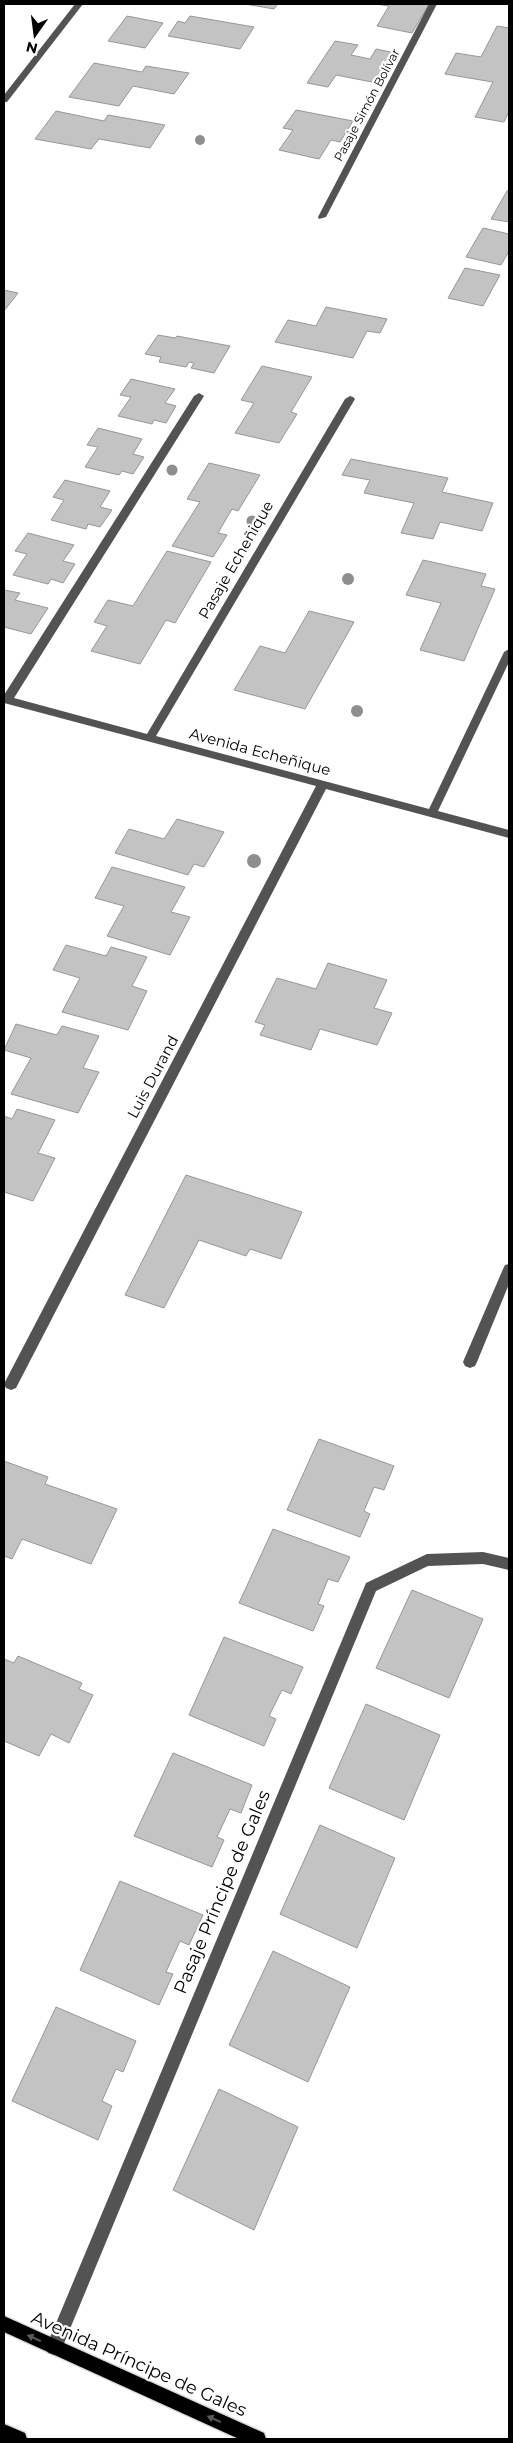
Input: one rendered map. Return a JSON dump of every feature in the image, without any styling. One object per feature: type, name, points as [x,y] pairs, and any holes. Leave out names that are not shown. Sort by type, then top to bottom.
[{"type":"main road","name":"Avenida Príncipe de Gales","points":[[4,2324],[258,2439]]},
{"type":"main road","points":[[4,2432],[19,2439]]},
{"type":"street","points":[[4,100],[79,4]]},
{"type":"street","name":"Pasaje Simón Bolívar","points":[[322,217],[433,4]]},
{"type":"street","points":[[5,699],[199,396]]},
{"type":"street","name":"Pasaje Echeñique","points":[[150,738],[350,399]]},
{"type":"street","points":[[432,813],[509,652]]},
{"type":"street","name":"Avenida Echeñique","points":[[5,699],[509,834]]},
{"type":"street","name":"Luis Durand","points":[[11,1384],[323,784]]},
{"type":"street","points":[[470,1362],[509,1269]]},
{"type":"street","name":"Pasaje Príncipe de Gales","points":[[54,2347],[371,1587],[427,1560],[483,1558],[509,1564]]},
{"type":"building","points":[[245,4],[278,4],[274,9]]},
{"type":"building","points":[[376,4],[429,4],[412,33],[377,26],[389,6]]},
{"type":"building","points":[[127,16],[163,23],[145,48],[108,41]]},
{"type":"building","points":[[190,16],[254,27],[240,49],[168,36],[178,21],[185,23]]},
{"type":"building","points":[[497,26],[509,28],[509,111],[504,122],[475,117],[493,82],[445,74],[456,53],[481,57]]},
{"type":"building","points":[[335,41],[358,45],[351,55],[370,59],[376,49],[396,53],[377,83],[336,75],[328,87],[307,83]]},
{"type":"building","points":[[94,63],[142,72],[146,66],[189,73],[174,94],[133,86],[119,106],[69,97]]},
{"type":"building","points":[[296,110],[353,121],[340,142],[331,140],[319,159],[279,150],[293,130],[283,128]]},
{"type":"building","points":[[56,111],[104,121],[108,115],[165,125],[150,148],[99,139],[91,149],[35,139]]},
{"type":"building","points":[[507,191],[509,191],[509,222],[491,219]]},
{"type":"building","points":[[483,228],[509,234],[509,251],[501,265],[466,257]]},
{"type":"building","points":[[465,268],[500,275],[483,306],[448,298]]},
{"type":"building","points":[[4,290],[18,293],[4,311]]},
{"type":"building","points":[[326,307],[387,319],[380,333],[367,331],[353,358],[275,342],[288,320],[316,326]]},
{"type":"building","points":[[158,335],[175,338],[177,336],[230,346],[214,373],[191,368],[194,363],[189,362],[186,367],[159,362],[161,357],[145,354]]},
{"type":"building","points":[[262,366],[312,377],[291,412],[297,414],[279,443],[235,433],[254,403],[241,400]]},
{"type":"building","points":[[131,379],[175,389],[165,403],[176,406],[166,423],[154,420],[152,424],[118,416],[131,397],[120,395]]},
{"type":"building","points":[[98,428],[142,439],[133,454],[144,457],[133,474],[122,471],[119,475],[85,467],[98,447],[87,445]]},
{"type":"building","points":[[351,459],[448,478],[442,492],[493,503],[482,531],[440,522],[433,539],[401,533],[414,503],[364,493],[370,480],[342,475]]},
{"type":"building","points":[[209,463],[260,475],[238,511],[232,509],[218,533],[227,535],[213,557],[172,546],[200,502],[187,499]]},
{"type":"building","points":[[65,480],[110,491],[100,507],[112,510],[100,527],[88,524],[86,529],[51,520],[64,500],[53,497]]},
{"type":"building","points":[[28,533],[74,545],[63,561],[75,564],[63,583],[51,579],[48,584],[13,575],[27,554],[15,551]]},
{"type":"building","points":[[167,551],[211,562],[175,623],[166,620],[140,664],[91,651],[107,626],[94,622],[108,600],[133,606]]},
{"type":"building","points":[[423,560],[486,574],[481,586],[495,589],[464,661],[420,650],[441,603],[406,595]]},
{"type":"building","points":[[4,590],[20,593],[15,600],[48,608],[31,634],[4,627]]},
{"type":"building","points":[[309,611],[354,622],[305,709],[234,690],[260,646],[285,653]]},
{"type":"building","points":[[177,819],[224,832],[204,867],[194,864],[188,875],[115,853],[129,829],[164,839]]},
{"type":"building","points":[[112,867],[185,887],[171,912],[190,917],[170,955],[107,936],[124,906],[95,898]]},
{"type":"building","points":[[66,945],[106,956],[111,947],[147,957],[132,986],[147,991],[128,1030],[62,1012],[80,978],[53,970]]},
{"type":"building","points":[[328,963],[387,980],[374,1008],[392,1013],[377,1045],[320,1029],[311,1050],[260,1035],[265,1025],[255,1022],[277,978],[316,989]]},
{"type":"building","points":[[16,1024],[57,1035],[62,1026],[99,1036],[83,1068],[99,1072],[78,1113],[11,1094],[31,1058],[4,1050]]},
{"type":"building","points":[[17,1109],[55,1120],[38,1153],[55,1158],[33,1201],[4,1192],[4,1116],[12,1119]]},
{"type":"building","points":[[186,1175],[302,1212],[281,1259],[250,1249],[246,1256],[199,1240],[164,1308],[125,1295]]},
{"type":"building","points":[[319,1439],[394,1466],[384,1490],[374,1487],[364,1511],[370,1514],[360,1537],[287,1510]]},
{"type":"building","points":[[4,1461],[48,1477],[45,1484],[117,1509],[91,1564],[22,1539],[12,1559],[4,1556]]},
{"type":"building","points":[[273,1529],[350,1557],[338,1582],[328,1579],[318,1604],[324,1606],[313,1631],[239,1603]]},
{"type":"building","points":[[412,1590],[483,1619],[449,1698],[376,1668]]},
{"type":"building","points":[[224,1637],[303,1667],[291,1694],[282,1690],[269,1716],[276,1719],[264,1746],[189,1715]]},
{"type":"building","points":[[18,1656],[82,1683],[79,1689],[93,1695],[69,1743],[51,1734],[39,1756],[4,1741],[4,1659],[14,1663]]},
{"type":"building","points":[[366,1704],[440,1735],[404,1820],[329,1788]]},
{"type":"building","points":[[173,1753],[252,1785],[241,1813],[230,1809],[217,1837],[224,1840],[212,1867],[134,1836]]},
{"type":"building","points":[[320,1825],[395,1858],[357,1948],[280,1914]]},
{"type":"building","points":[[120,1881],[203,1915],[189,1945],[180,1941],[166,1972],[173,1974],[159,2005],[80,1970]]},
{"type":"building","points":[[273,1951],[350,1987],[308,2082],[229,2045]]},
{"type":"building","points":[[56,2007],[136,2041],[123,2072],[116,2069],[102,2101],[112,2106],[98,2140],[12,2101]]},
{"type":"building","points":[[219,2089],[298,2127],[254,2230],[173,2190]]}]
